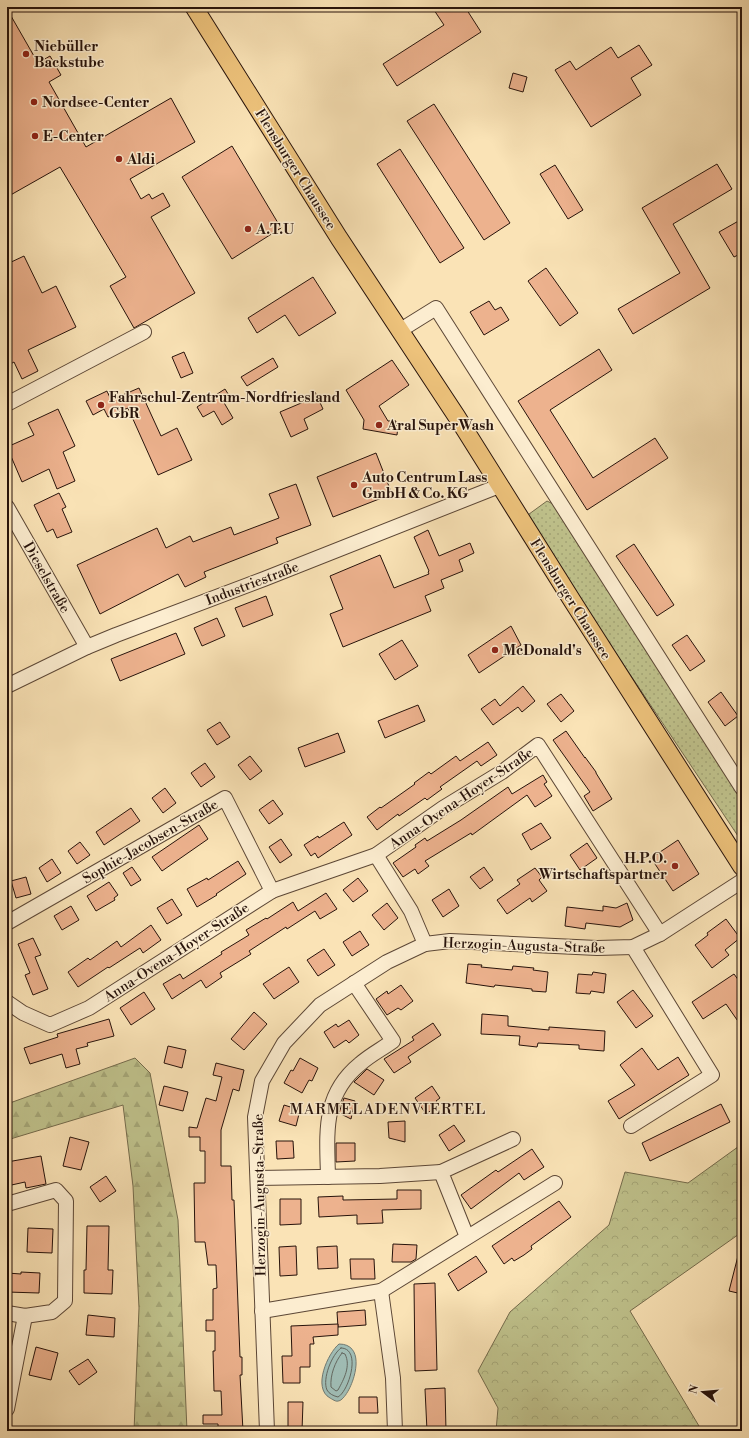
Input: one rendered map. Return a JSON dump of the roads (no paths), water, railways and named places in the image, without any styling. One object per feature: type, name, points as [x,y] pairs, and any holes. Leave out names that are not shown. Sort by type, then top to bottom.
[{"type":"main road","name":"Flensburger Chaussee","points":[[194,7],[237,73],[339,238],[457,417],[742,867]]},
{"type":"street","points":[[399,331],[436,308],[742,788]]},
{"type":"street","points":[[7,404],[144,332]]},
{"type":"street","name":"Industriestraße","points":[[7,686],[87,647],[116,635],[264,579],[500,486]]},
{"type":"street","name":"Dieselstraße","points":[[7,507],[87,647]]},
{"type":"street","name":"Anna-Ovena-Hoyer-Straße","points":[[7,1002],[23,1013],[50,1025],[89,1008],[272,891],[376,855],[443,808],[502,772],[538,745],[660,934]]},
{"type":"street","name":"Sophie-Jacobsen-Straße","points":[[7,923],[225,798],[272,891]]},
{"type":"street","name":"Anna-Ovena-Hoyer-Straße","points":[[376,855],[411,911],[425,944]]},
{"type":"street","name":"Herzogin-Augusta-Straße","points":[[267,1431],[258,1178],[255,1156],[255,1117],[262,1081],[284,1043],[320,1005],[388,962],[425,944],[450,941],[584,947],[633,947],[660,934],[742,881]]},
{"type":"street","points":[[631,1126],[712,1075],[658,990],[633,947]]},
{"type":"street","points":[[328,1177],[327,1129],[331,1105],[341,1083],[360,1064],[393,1041],[354,983]]},
{"type":"street","points":[[258,1178],[380,1176],[441,1172],[513,1139]]},
{"type":"street","points":[[441,1172],[467,1237]]},
{"type":"street","points":[[262,1311],[381,1291],[555,1183]]},
{"type":"street","points":[[7,1204],[56,1190],[66,1201],[65,1301],[52,1312],[25,1316],[7,1313]]},
{"type":"street","points":[[381,1291],[393,1378],[395,1431]]},
{"type":"street","points":[[7,1409],[25,1316]]},
{"type":"water","points":[[339,1344],[349,1346],[354,1353],[356,1362],[352,1383],[343,1399],[335,1401],[325,1393],[322,1387],[322,1379],[330,1355]]},
{"type":"place","name":"Niebüller Backstube","points":[[26,54]]},
{"type":"place","name":"Nordsee-Center","points":[[34,102]]},
{"type":"place","name":"E-Center","points":[[35,136]]},
{"type":"place","name":"Aldi","points":[[119,159]]},
{"type":"place","name":"A.T.U","points":[[248,229]]},
{"type":"place","name":"Fahrschul-Zentrum-Nordfriesland GbR","points":[[101,405]]},
{"type":"place","name":"Aral SuperWash","points":[[379,425]]},
{"type":"place","name":"Auto Centrum Lass GmbH & Co. KG","points":[[354,485]]},
{"type":"place","name":"McDonald's","points":[[495,650]]},
{"type":"place","name":"H.P.O. Wirtschaftspartner","points":[[675,866]]},
{"type":"district","name":"MARMELADENVIERTEL","points":[[388,1109]]}]
